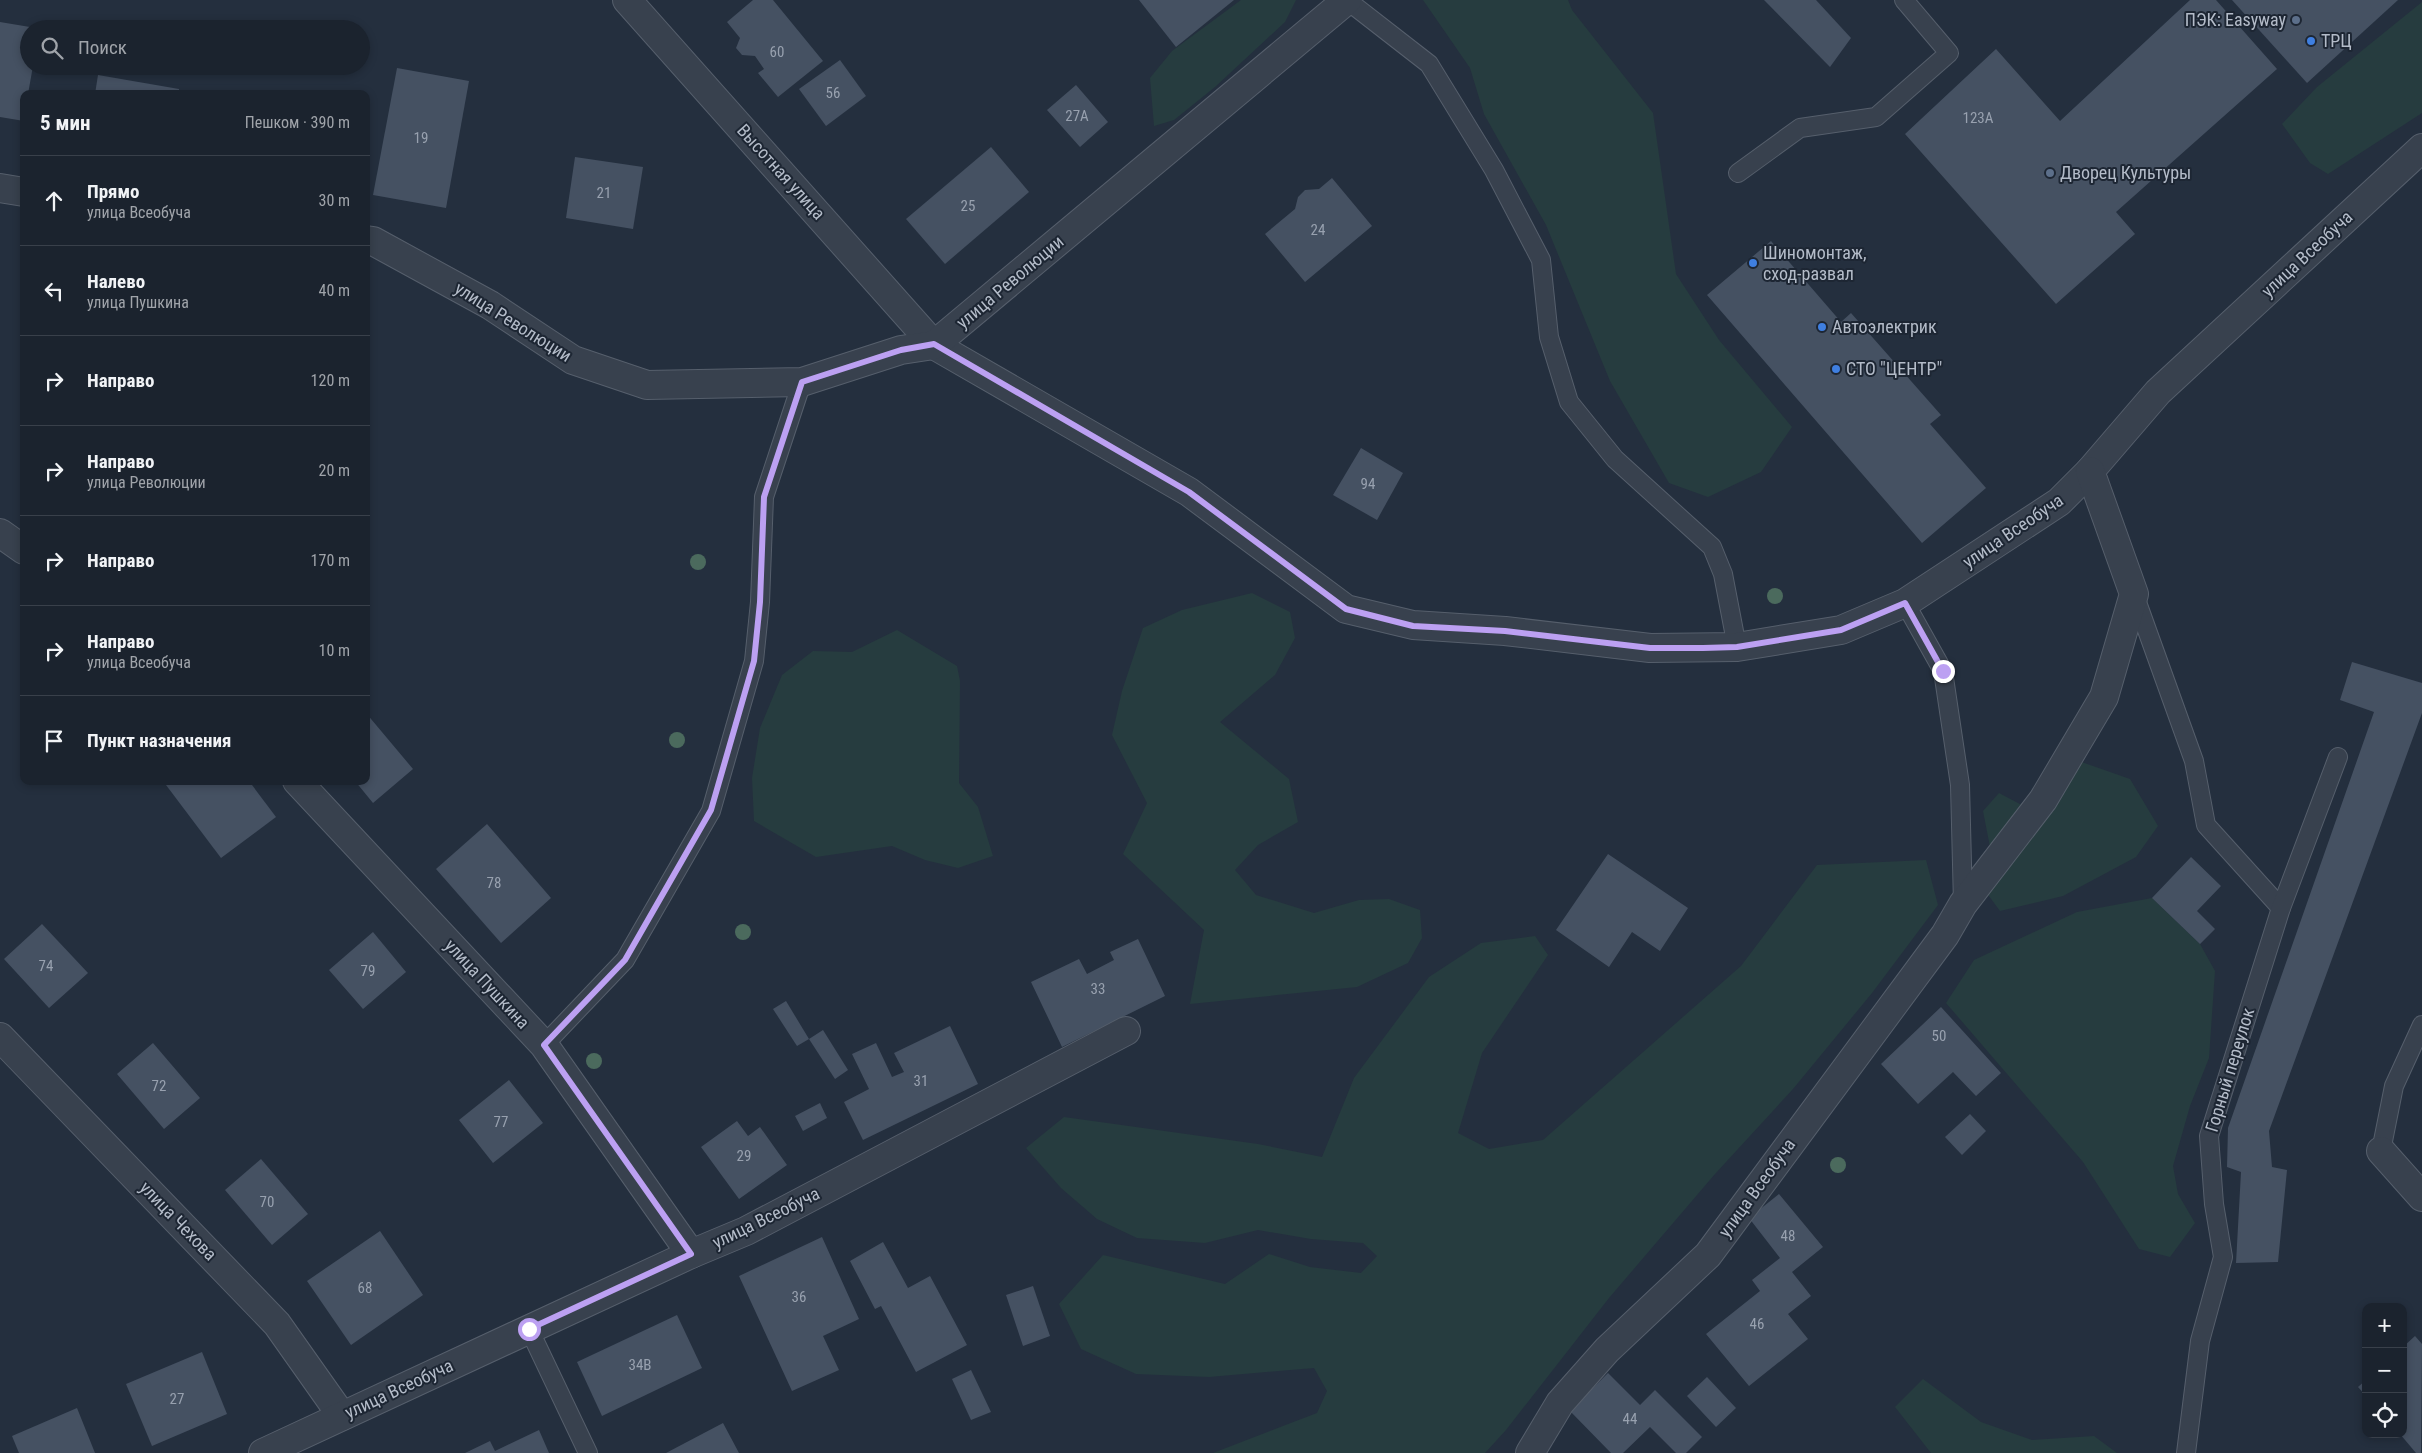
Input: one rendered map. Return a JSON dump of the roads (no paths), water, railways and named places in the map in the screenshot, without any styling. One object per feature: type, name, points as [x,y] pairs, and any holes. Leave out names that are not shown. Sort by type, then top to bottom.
[{"type":"street","name":"Высотная улица","points":[[627,0],[934,344],[1189,492],[1346,609],[1413,626],[1515,632],[1650,648],[1737,647]]},
{"type":"street","name":"улица Революции","points":[[370,241],[490,305],[574,360],[638,382],[647,384],[802,382],[901,350],[934,344],[1348,1]]},
{"type":"street","name":"улица Всеобуча","points":[[1737,647],[1841,630],[1905,603],[2058,502],[2090,471],[2158,392],[2422,148]]},
{"type":"street","points":[[0,188],[20,191]]},
{"type":"street","points":[[2090,471],[2134,594]]},
{"type":"street","points":[[0,533],[20,547]]},
{"type":"street","name":"улица Всеобуча","points":[[1530,1453],[1560,1403],[1607,1350],[1708,1255],[1945,935],[1963,904],[2043,800],[2104,697],[2134,594]]},
{"type":"street","name":"улица Пушкина","points":[[301,785],[544,1045],[691,1254]]},
{"type":"street","name":"улица Всеобуча","points":[[263,1453],[691,1254],[746,1231],[1126,1030]]},
{"type":"street","name":"улица Чехова","points":[[0,1037],[277,1324],[342,1416]]},
{"type":"street","points":[[2381,1151],[2422,1197]]},
{"type":"lane","points":[[1738,173],[1800,128],[1876,117],[1949,53],[1904,0]]},
{"type":"lane","points":[[1348,1],[1429,64],[1494,170],[1541,260],[1549,337],[1569,402],[1615,459],[1712,547],[1723,574],[1737,647]]},
{"type":"lane","points":[[544,1045],[625,960],[711,810],[754,661],[760,602],[764,497],[802,382]]},
{"type":"lane","points":[[2134,594],[2194,762],[2206,825],[2281,908]]},
{"type":"lane","points":[[1905,603],[1943,671],[1960,785],[1963,904]]},
{"type":"lane","name":"Горный переулок","points":[[2186,1453],[2200,1340],[2223,1257],[2214,1204],[2209,1136],[2281,908],[2338,757]]},
{"type":"lane","points":[[2381,1151],[2394,1086],[2422,1026]]},
{"type":"lane","points":[[529,1329],[588,1453]]},
{"type":"place","name":"ПЭК: Easyway","points":[[2296,20]]},
{"type":"place","name":"ТРЦ","points":[[2311,41]]},
{"type":"place","name":"Дворец Культуры","points":[[2050,173]]},
{"type":"place","name":"Шиномонтаж, сход-развал","points":[[1753,263]]},
{"type":"place","name":"Автоэлектрик","points":[[1822,327]]},
{"type":"place","name":"СТО \"ЦЕНТР\"","points":[[1836,369]]}]
